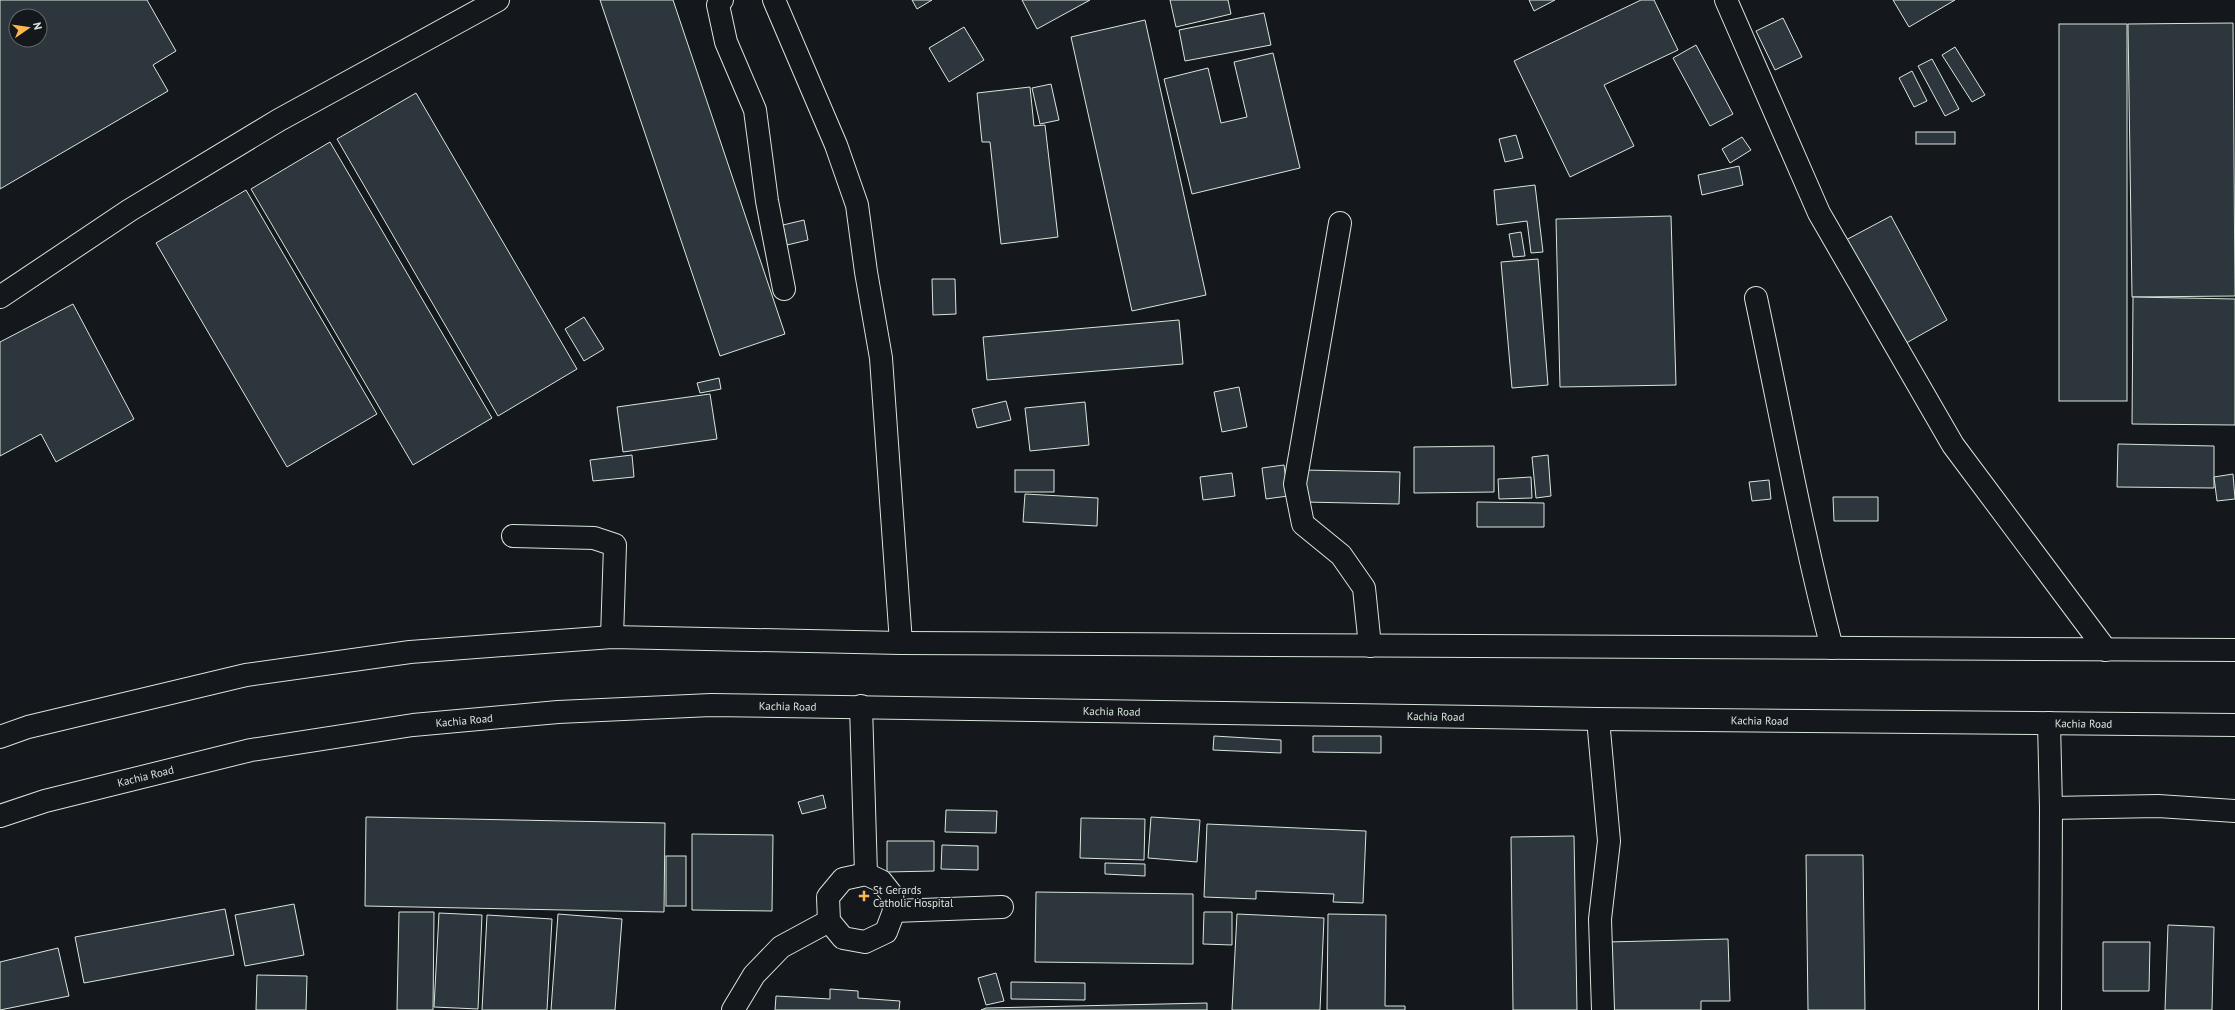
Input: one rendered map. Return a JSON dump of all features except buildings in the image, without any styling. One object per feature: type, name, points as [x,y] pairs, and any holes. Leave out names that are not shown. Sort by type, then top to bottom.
[{"type":"main road","points":[[0,297],[130,210],[279,120],[498,0]]},
{"type":"main road","points":[[722,0],[718,5],[726,42],[755,110],[767,201],[784,289]]},
{"type":"main road","points":[[774,0],[836,144],[857,205],[881,358],[901,643]]},
{"type":"main road","points":[[1726,0],[1819,213],[1953,445],[2106,650]]},
{"type":"main road","points":[[1340,223],[1295,484],[1303,524],[1341,555],[1364,588],[1370,646]]},
{"type":"main road","points":[[1756,298],[1793,472],[1811,567],[1832,648]]},
{"type":"main road","points":[[513,536],[594,538],[615,545],[612,637]]},
{"type":"main road","points":[[0,737],[28,727],[246,675],[410,652],[612,637],[901,643],[2235,650]]},
{"type":"main road","name":"Kachia Road","points":[[0,816],[45,801],[251,750],[413,725],[558,712],[711,705],[861,706],[1598,719],[2235,725]]},
{"type":"main road","points":[[861,706],[866,874]]},
{"type":"main road","points":[[1598,719],[1608,841],[1600,919],[1603,1010]]},
{"type":"main road","points":[[2048,723],[2051,808],[2050,1010]]},
{"type":"main road","points":[[2051,808],[2158,806],[2235,811]]},
{"type":"main road","points":[[866,874],[881,881],[892,894],[894,911],[886,932],[865,942],[843,938],[829,920],[828,897],[843,879],[866,874]]},
{"type":"main road","points":[[894,911],[1002,906]]},
{"type":"main road","points":[[733,1010],[754,975],[781,947],[829,920]]},
{"type":"place","name":"St Gerards Catholic Hospital","points":[[864,896]]}]
